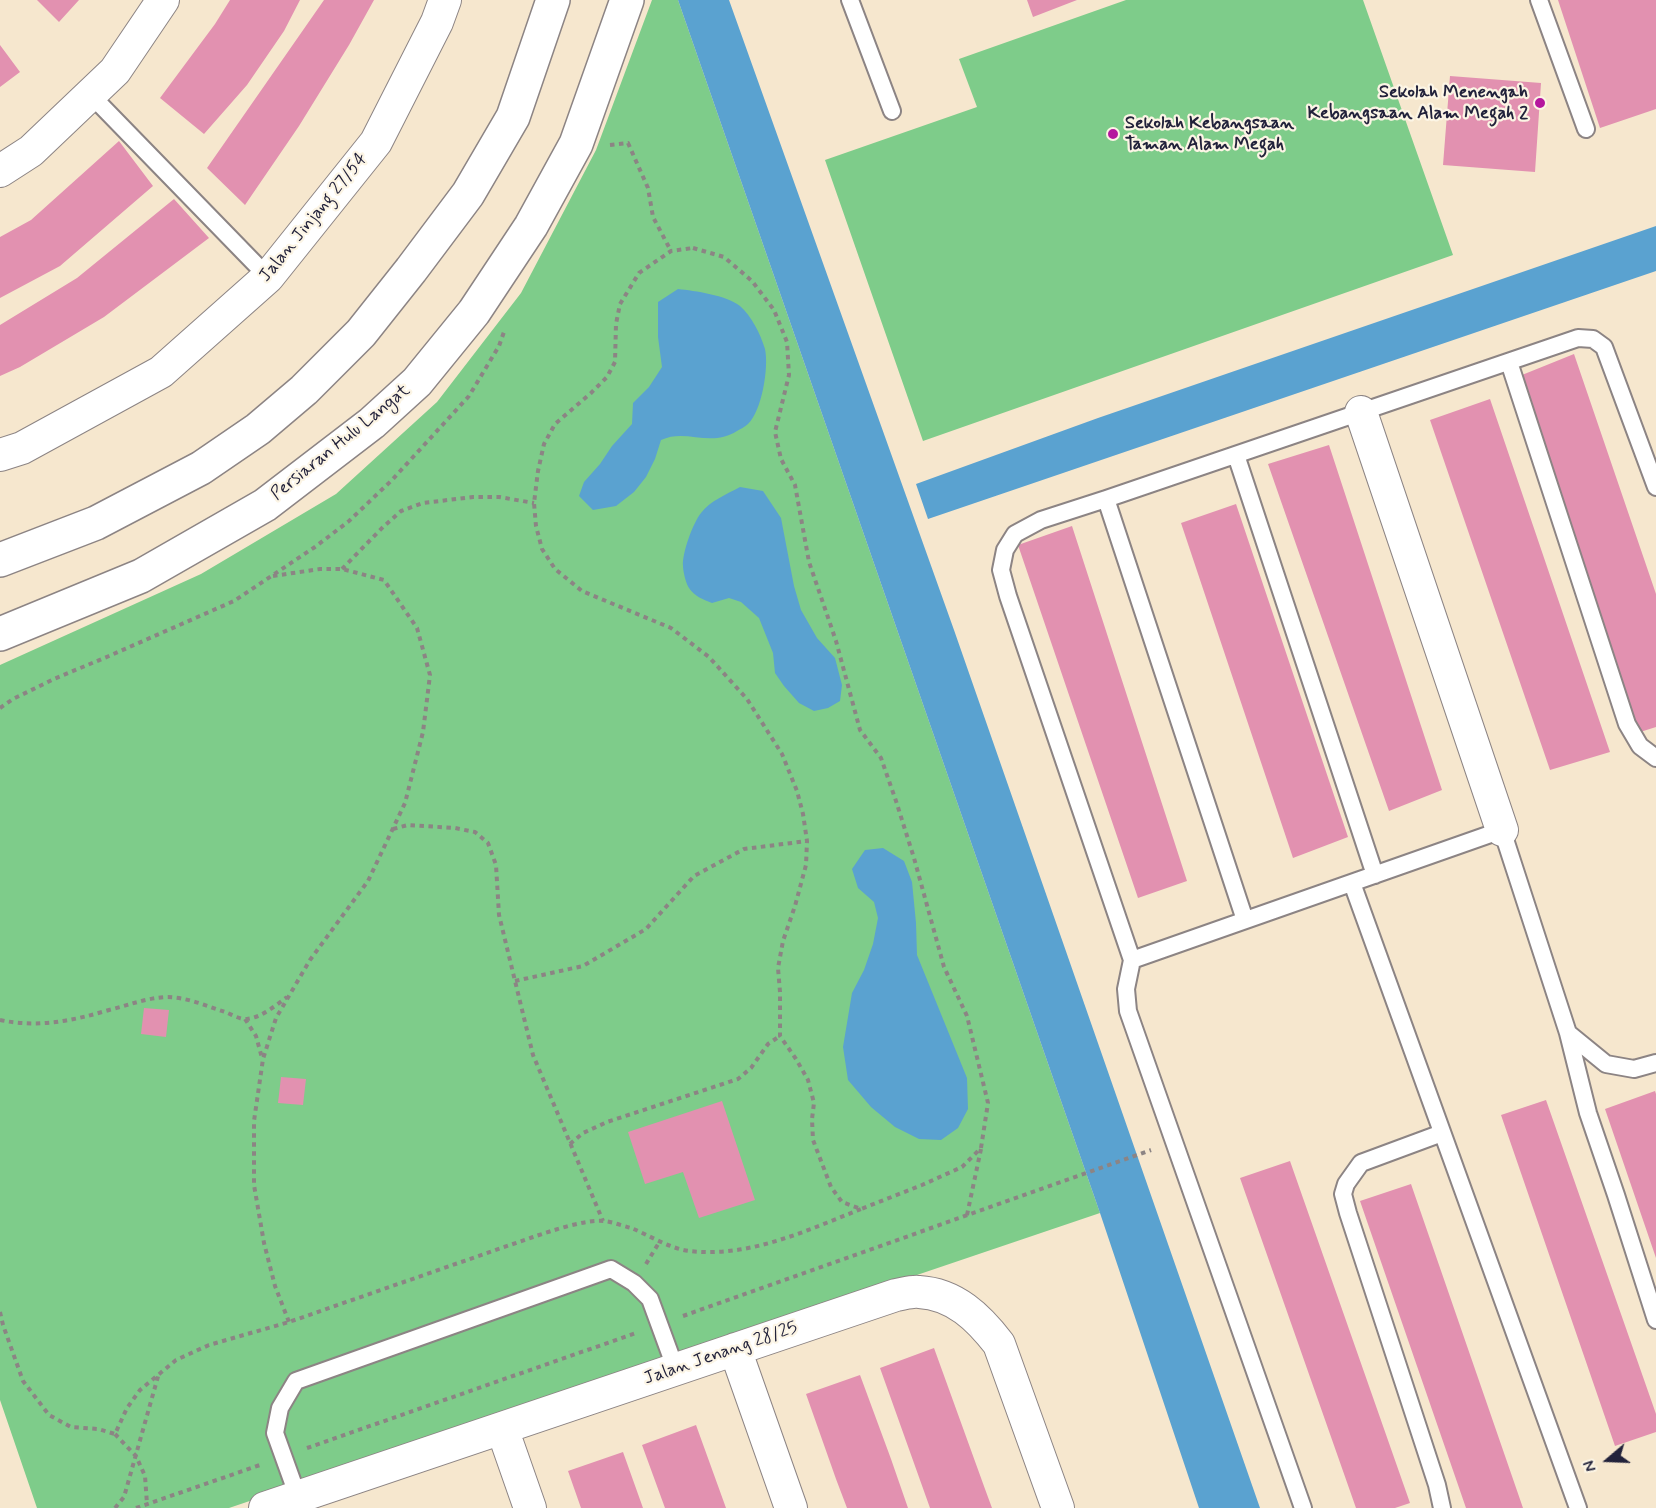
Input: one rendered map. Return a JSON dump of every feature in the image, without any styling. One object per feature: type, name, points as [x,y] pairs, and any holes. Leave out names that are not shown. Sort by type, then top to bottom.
[{"type":"main road","points":[[0,560],[96,523],[201,468],[258,429],[304,390],[361,333],[468,194],[513,117],[553,0]]},
{"type":"main road","name":"Persiaran Hulu Langat","points":[[1,634],[141,576],[265,505],[372,423],[417,382],[474,312],[531,226],[576,144],[627,0]]},
{"type":"street","points":[[0,171],[31,151],[115,71],[163,0]]},
{"type":"street","name":"Jalan Jinjang 27/54","points":[[0,455],[22,448],[161,372],[268,277],[376,142],[437,22],[445,0]]},
{"type":"street","points":[[1360,412],[1502,830]]},
{"type":"street","name":"Jalan Jenang 28/25","points":[[265,1508],[896,1295],[918,1292],[939,1295],[962,1305],[983,1323],[999,1344],[1058,1508]]},
{"type":"street","points":[[735,1349],[790,1508]]},
{"type":"street","points":[[502,1428],[530,1508]]},
{"type":"lane","points":[[850,0],[892,111]]},
{"type":"lane","points":[[1539,0],[1587,129]]},
{"type":"lane","points":[[90,94],[268,277]]},
{"type":"lane","points":[[1303,1508],[1128,1011],[1126,989],[1132,960],[1008,596],[1001,570],[1005,550],[1015,534],[1041,520],[1578,338],[1593,339],[1604,347],[1656,487]]},
{"type":"lane","points":[[1509,362],[1628,724],[1640,746],[1656,758]]},
{"type":"lane","points":[[1236,455],[1375,875]]},
{"type":"lane","points":[[1106,499],[1245,920]]},
{"type":"lane","points":[[1132,960],[1502,830],[1568,1033],[1588,1113],[1656,1320]]},
{"type":"lane","points":[[1352,883],[1578,1508]]},
{"type":"lane","points":[[1568,1033],[1606,1064],[1634,1069],[1656,1063]]},
{"type":"lane","points":[[1442,1133],[1361,1162],[1346,1184],[1343,1194],[1437,1485],[1442,1508]]},
{"type":"lane","points":[[298,1497],[275,1433],[280,1408],[296,1381],[611,1269],[634,1283],[650,1299],[676,1370]]},
{"type":"path","points":[[861,1209],[842,1202],[831,1187],[813,1140],[814,1103],[808,1080],[780,1036],[778,968],[783,941],[806,865],[807,841],[797,791],[782,754],[747,699],[710,657],[670,628],[582,591],[555,569],[542,549],[536,526],[534,503],[544,444],[555,424],[607,376],[615,362],[616,324],[620,304],[639,273],[671,251],[693,248],[724,257],[752,281],[774,310],[787,342],[789,375],[775,432],[781,459],[795,485],[809,562],[836,641],[860,730],[881,758],[914,858],[944,967],[967,1016],[988,1103],[967,1215]]},
{"type":"path","points":[[342,569],[401,511],[423,503],[473,497],[499,497],[534,503]]},
{"type":"path","points":[[271,576],[320,569],[342,569],[384,580],[417,628],[430,675],[423,732],[405,803],[368,881],[310,960],[276,1018],[262,1059],[254,1121],[254,1185],[264,1243],[275,1286],[289,1322]]},
{"type":"path","points":[[393,829],[408,825],[455,828],[475,832],[488,843],[496,865],[499,915],[533,1055],[603,1221]]},
{"type":"path","points":[[514,981],[583,966],[646,929],[694,876],[744,849],[807,841]]},
{"type":"path","points":[[0,1020],[19,1024],[48,1024],[84,1017],[138,1000],[169,997],[197,1003],[245,1019],[267,1012],[290,994]]},
{"type":"path","points":[[245,1019],[256,1036],[262,1059]]},
{"type":"path","points":[[570,1144],[583,1133],[607,1122],[738,1079],[751,1068],[768,1044],[780,1036]]},
{"type":"path","points":[[115,1434],[127,1408],[140,1390],[176,1360],[209,1345],[289,1322],[533,1237],[570,1226],[603,1221],[630,1228],[688,1251],[724,1252],[795,1235],[861,1209],[962,1167],[981,1148]]},
{"type":"path","points":[[136,1508],[1159,1148]]},
{"type":"path","points":[[0,1312],[23,1381],[49,1415],[71,1427],[98,1429],[115,1434],[136,1456],[145,1476],[147,1504]]},
{"type":"path","points":[[115,1508],[124,1497],[159,1372]]},
{"type":"green space","points":[[652,0],[678,0],[1100,1213],[229,1508],[37,1508],[0,1400],[0,665],[201,574],[336,494],[437,402],[521,293],[596,150]]},
{"type":"green space","name":"Sekolah Kebangsaan Taman Alam Megah","points":[[1126,0],[1363,0],[1453,255],[923,441],[825,160],[977,107],[959,59]]},
{"type":"water","points":[[678,0],[729,0],[954,630],[1260,1508],[1199,1508],[1100,1213]]},
{"type":"water","points":[[1656,226],[1656,271],[928,519],[916,484],[1098,418]]},
{"type":"water","points":[[678,289],[727,299],[740,306],[752,320],[763,343],[766,357],[761,399],[753,418],[747,425],[727,436],[708,438],[680,436],[661,440],[646,477],[634,492],[616,506],[593,510],[579,496],[584,482],[632,424],[633,403],[649,387],[662,367],[658,337],[658,302]]},
{"type":"water","points":[[740,487],[763,491],[781,518],[801,610],[817,638],[835,658],[842,685],[840,701],[828,708],[814,711],[799,703],[784,686],[775,673],[773,653],[759,618],[741,602],[729,598],[712,603],[696,595],[687,584],[683,568],[684,554],[698,518],[714,501]]},
{"type":"water","points":[[883,848],[904,861],[912,882],[917,955],[967,1078],[968,1109],[958,1128],[941,1140],[919,1139],[895,1127],[871,1107],[848,1080],[843,1047],[852,993],[864,970],[873,944],[878,918],[874,902],[858,888],[852,869],[865,850]]},
{"type":"building","points":[[37,0],[79,0],[59,22]]},
{"type":"building","points":[[230,0],[300,0],[284,31],[247,85],[204,134],[160,98]]},
{"type":"building","points":[[324,0],[374,0],[299,126],[245,205],[207,168]]},
{"type":"building","points":[[1027,0],[1077,0],[1033,17]]},
{"type":"building","points":[[1558,0],[1656,0],[1656,109],[1600,128]]},
{"type":"building","points":[[0,45],[20,72],[0,87]]},
{"type":"building","points":[[1450,76],[1541,83],[1535,172],[1443,165]]},
{"type":"building","points":[[119,141],[153,186],[60,266],[0,298],[0,237],[31,220]]},
{"type":"building","points":[[174,199],[209,238],[104,317],[20,367],[0,376],[0,325],[77,278]]},
{"type":"building","points":[[1574,354],[1656,594],[1656,727],[1637,733],[1517,377]]},
{"type":"building","points":[[1490,399],[1610,752],[1550,770],[1430,420]]},
{"type":"building","points":[[1329,445],[1442,790],[1389,811],[1268,464]]},
{"type":"building","points":[[1236,504],[1348,837],[1293,858],[1181,523]]},
{"type":"building","points":[[1072,526],[1187,881],[1138,898],[1018,545]]},
{"type":"building","points":[[144,1008],[169,1010],[166,1037],[141,1034]]},
{"type":"building","points":[[281,1077],[306,1079],[303,1105],[278,1103]]},
{"type":"building","points":[[1655,1091],[1656,1094],[1656,1258],[1605,1109]]},
{"type":"building","points":[[1546,1100],[1656,1414],[1656,1432],[1615,1446],[1501,1115]]},
{"type":"building","points":[[722,1101],[755,1200],[699,1218],[683,1172],[645,1184],[628,1132]]},
{"type":"building","points":[[1290,1161],[1410,1503],[1395,1508],[1356,1508],[1240,1178]]},
{"type":"building","points":[[1411,1184],[1523,1508],[1466,1508],[1360,1201]]},
{"type":"building","points":[[934,1348],[992,1508],[930,1508],[880,1368]]},
{"type":"building","points":[[860,1375],[908,1508],[847,1508],[836,1479],[806,1394]]},
{"type":"building","points":[[696,1425],[726,1508],[665,1508],[642,1445]]},
{"type":"building","points":[[623,1452],[643,1508],[581,1508],[568,1471]]},
{"type":"place","name":"Sekolah Menengah Kebangsaan Alam Megah 2","points":[[1540,103]]},
{"type":"place","name":"Sekolah Kebangsaan Taman Alam Megah","points":[[1113,134]]}]
